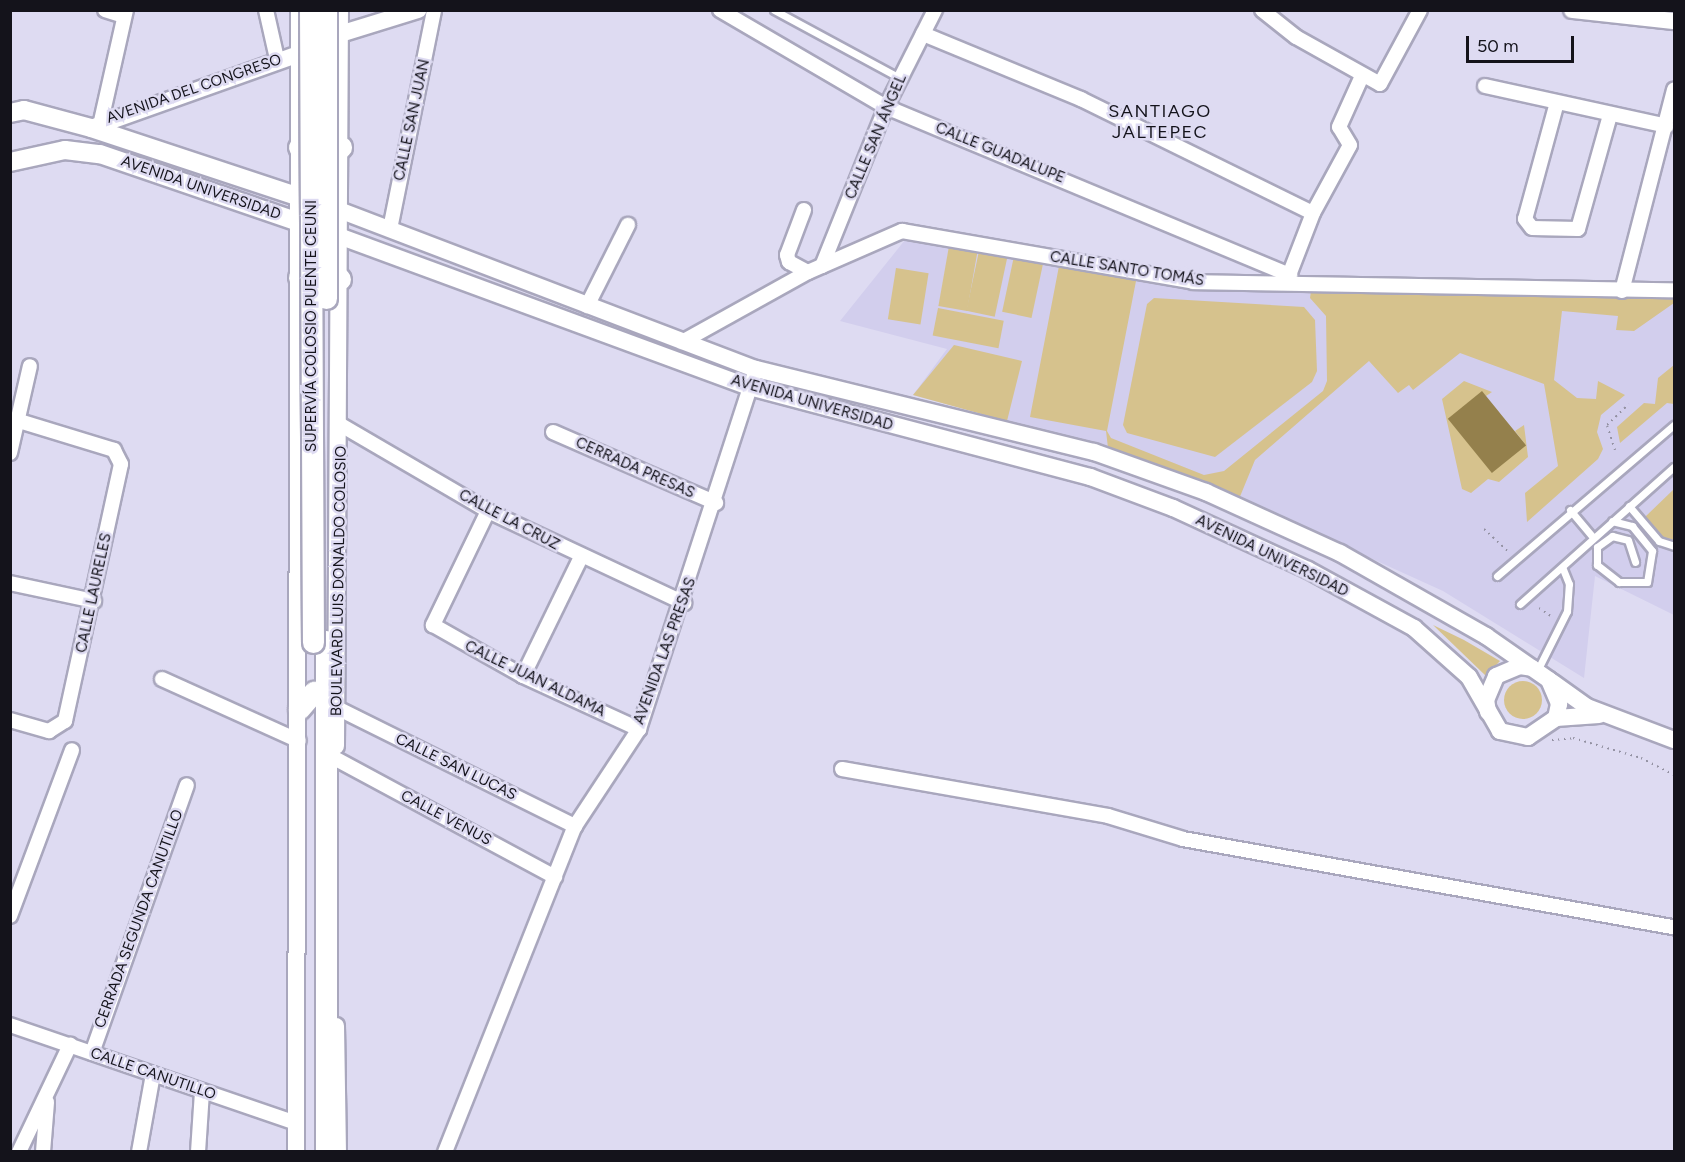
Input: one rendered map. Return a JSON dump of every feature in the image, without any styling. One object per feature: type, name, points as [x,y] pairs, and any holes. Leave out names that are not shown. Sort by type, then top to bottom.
[{"type":"main road","name":"SUPERVÍA COLOSIO PUENTE CEUNI","points":[[310,10],[320,641]]},
{"type":"main road","name":"SUPERVÍA COLOSIO PUENTE CEUNI","points":[[320,641],[326,10]]},
{"type":"main road","name":"AVENIDA UNIVERSIDAD","points":[[15,110],[96,125],[339,210]]},
{"type":"main road","points":[[299,147],[309,163],[322,166],[341,147]]},
{"type":"main road","name":"AVENIDA UNIVERSIDAD","points":[[10,162],[65,150],[100,153],[339,236]]},
{"type":"main road","points":[[299,277],[309,265],[323,262],[340,279]]},
{"type":"main road","points":[[320,641],[325,698],[326,1152]]},
{"type":"main road","points":[[299,709],[325,698]]},
{"type":"main road","points":[[315,1152],[325,698]]},
{"type":"street","points":[[96,125],[125,13],[105,10]]},
{"type":"street","points":[[266,10],[277,59]]},
{"type":"street","points":[[296,1152],[299,741],[299,10]]},
{"type":"street","name":"BOULEVARD LUIS DONALDO COLOSIO","points":[[338,1152],[336,759],[325,698],[341,425],[340,10]]},
{"type":"street","points":[[340,33],[418,10]]},
{"type":"street","name":"CALLE SAN JUAN","points":[[390,230],[434,10]]},
{"type":"street","name":"CALLE GUADALUPE","points":[[720,10],[886,107],[1288,280]]},
{"type":"street","name":"CALLE SAN ÁNGEL","points":[[822,266],[886,107],[935,10]]},
{"type":"street","points":[[1262,10],[1362,76],[1380,84],[1420,10]]},
{"type":"street","points":[[1572,10],[1674,21]]},
{"type":"street","points":[[922,34],[1092,104],[1313,213]]},
{"type":"street","name":"AVENIDA DEL CONGRESO","points":[[96,125],[277,59],[299,54]]},
{"type":"street","points":[[1288,280],[1313,213],[1350,145],[1339,127],[1362,76]]},
{"type":"street","points":[[1485,86],[1556,106],[1667,126]]},
{"type":"street","points":[[1622,291],[1667,126],[1674,90]]},
{"type":"street","points":[[1556,106],[1525,219],[1532,228],[1578,229],[1610,115]]},
{"type":"street","name":"AVENIDA UNIVERSIDAD","points":[[339,210],[756,369],[1105,456],[1206,492],[1340,554],[1458,614],[1489,633],[1540,673],[1609,716],[1674,741]]},
{"type":"street","points":[[804,210],[787,255],[789,262],[808,272]]},
{"type":"street","points":[[587,306],[628,225]]},
{"type":"street","name":"CALLE SANTO TOMÁS","points":[[682,342],[808,272],[892,233],[909,231],[1193,282],[1288,280],[1622,291],[1674,290]]},
{"type":"street","name":"AVENIDA UNIVERSIDAD","points":[[339,236],[749,387],[1090,477],[1173,508],[1308,570],[1414,628],[1457,663],[1500,731],[1528,737]]},
{"type":"street","points":[[10,453],[19,422],[30,366]]},
{"type":"street","name":"AVENIDA LAS PRESAS","points":[[445,1152],[575,826],[639,729],[684,603],[756,369]]},
{"type":"street","name":"CALLE LAURELES","points":[[10,720],[59,729],[94,601],[120,454],[19,422]]},
{"type":"street","name":"CALLE LA CRUZ","points":[[341,425],[488,511],[581,557],[684,603]]},
{"type":"street","name":"CERRADA PRESAS","points":[[553,432],[716,503]]},
{"type":"street","name":"CALLE JUAN ALDAMA","points":[[488,511],[433,625],[523,676],[639,729]]},
{"type":"street","points":[[523,676],[581,557]]},
{"type":"street","points":[[10,583],[94,601]]},
{"type":"street","points":[[1488,713],[1486,700],[1496,676],[1520,666],[1540,673],[1559,704],[1556,718],[1528,737]]},
{"type":"street","points":[[162,679],[299,741]]},
{"type":"street","name":"CALLE SAN LUCAS","points":[[325,698],[575,826]]},
{"type":"street","name":"AVENIDA UNIVERSIDAD","points":[[1556,718],[1609,716]]},
{"type":"street","points":[[10,916],[72,750]]},
{"type":"street","name":"CALLE VENUS","points":[[336,759],[555,877]]},
{"type":"street","points":[[842,769],[1108,816],[1195,842],[1674,927]]},
{"type":"street","name":"CERRADA SEGUNDA CANUTILLO","points":[[92,1053],[187,785]]},
{"type":"street","name":"CALLE CANUTILLO","points":[[10,1025],[296,1123]]},
{"type":"street","points":[[19,1152],[48,1096],[70,1045]]},
{"type":"street","points":[[139,1152],[153,1074]]},
{"type":"street","points":[[198,1152],[202,1091]]},
{"type":"street","points":[[43,1152],[48,1096]]},
{"type":"lane","points":[[774,10],[900,78]]},
{"type":"lane","points":[[1497,576],[1570,510],[1674,425]]},
{"type":"lane","points":[[1520,604],[1674,467]]},
{"type":"lane","points":[[1629,506],[1659,541],[1674,546]]},
{"type":"lane","points":[[1570,510],[1593,537]]},
{"type":"lane","points":[[1612,521],[1632,526],[1652,551],[1647,582],[1631,584],[1607,577],[1597,565],[1597,547],[1603,540],[1621,536],[1632,545],[1635,562]]},
{"type":"lane","points":[[1540,673],[1567,611],[1569,584],[1562,567]]},
{"type":"path","points":[[1615,450],[1607,425],[1629,404]]},
{"type":"path","points":[[1484,529],[1510,553]]},
{"type":"path","points":[[1539,608],[1551,616]]},
{"type":"path","points":[[1528,737],[1573,738],[1641,758],[1674,775]]},
{"type":"shaded area","points":[[909,235],[1055,261],[1339,291],[1674,297],[1674,615],[1595,576],[1584,678],[1443,591],[1216,488],[1108,448],[913,395],[947,349],[840,321]]},
{"type":"shaded area","points":[[949,246],[978,251],[967,311],[938,306]]},
{"type":"shaded area","points":[[979,251],[1007,257],[995,317],[966,311]]},
{"type":"shaded area","points":[[1014,256],[1043,262],[1031,318],[1002,312]]},
{"type":"shaded area","points":[[1059,266],[1136,281],[1107,431],[1111,438],[1204,475],[1224,471],[1323,391],[1327,381],[1326,316],[1310,298],[1311,291],[1674,297],[1674,303],[1634,331],[1616,330],[1618,316],[1562,311],[1554,380],[1577,398],[1596,399],[1598,381],[1625,395],[1601,415],[1597,432],[1603,449],[1598,459],[1527,522],[1525,493],[1558,466],[1544,384],[1460,353],[1413,390],[1409,385],[1398,393],[1369,361],[1255,460],[1239,499],[1108,448],[1106,431],[1030,417]]},
{"type":"shaded area","points":[[896,268],[929,273],[920,325],[888,319]]},
{"type":"shaded area","points":[[1154,298],[1304,307],[1315,320],[1317,371],[1312,382],[1215,457],[1127,433],[1123,425],[1147,304]]},
{"type":"shaded area","points":[[938,308],[1004,321],[998,348],[933,335]]},
{"type":"shaded area","points":[[954,345],[1022,361],[1007,421],[913,395]]},
{"type":"shaded area","points":[[1674,365],[1674,404],[1667,403],[1620,443],[1617,427],[1644,403],[1655,404],[1658,378]]},
{"type":"shaded area","points":[[1464,381],[1492,392],[1486,396],[1482,392],[1526,445],[1515,431],[1524,425],[1528,457],[1499,482],[1488,479],[1471,493],[1462,489],[1442,399]]},
{"type":"shaded area","points":[[1482,391],[1526,445],[1492,473],[1448,419]]},
{"type":"shaded area","points":[[1674,489],[1674,540],[1660,536],[1645,517]]},
{"type":"shaded area","points":[[1433,625],[1464,640],[1500,661],[1486,676]]},
{"type":"shaded area","points":[[1523,681],[1530,682],[1536,687],[1541,693],[1541,707],[1536,713],[1530,718],[1523,719],[1516,718],[1510,713],[1505,707],[1504,700],[1505,693],[1510,687],[1516,682]]},
{"type":"district","name":"SANTIAGO JALTEPEC","points":[[1160,122]]}]
